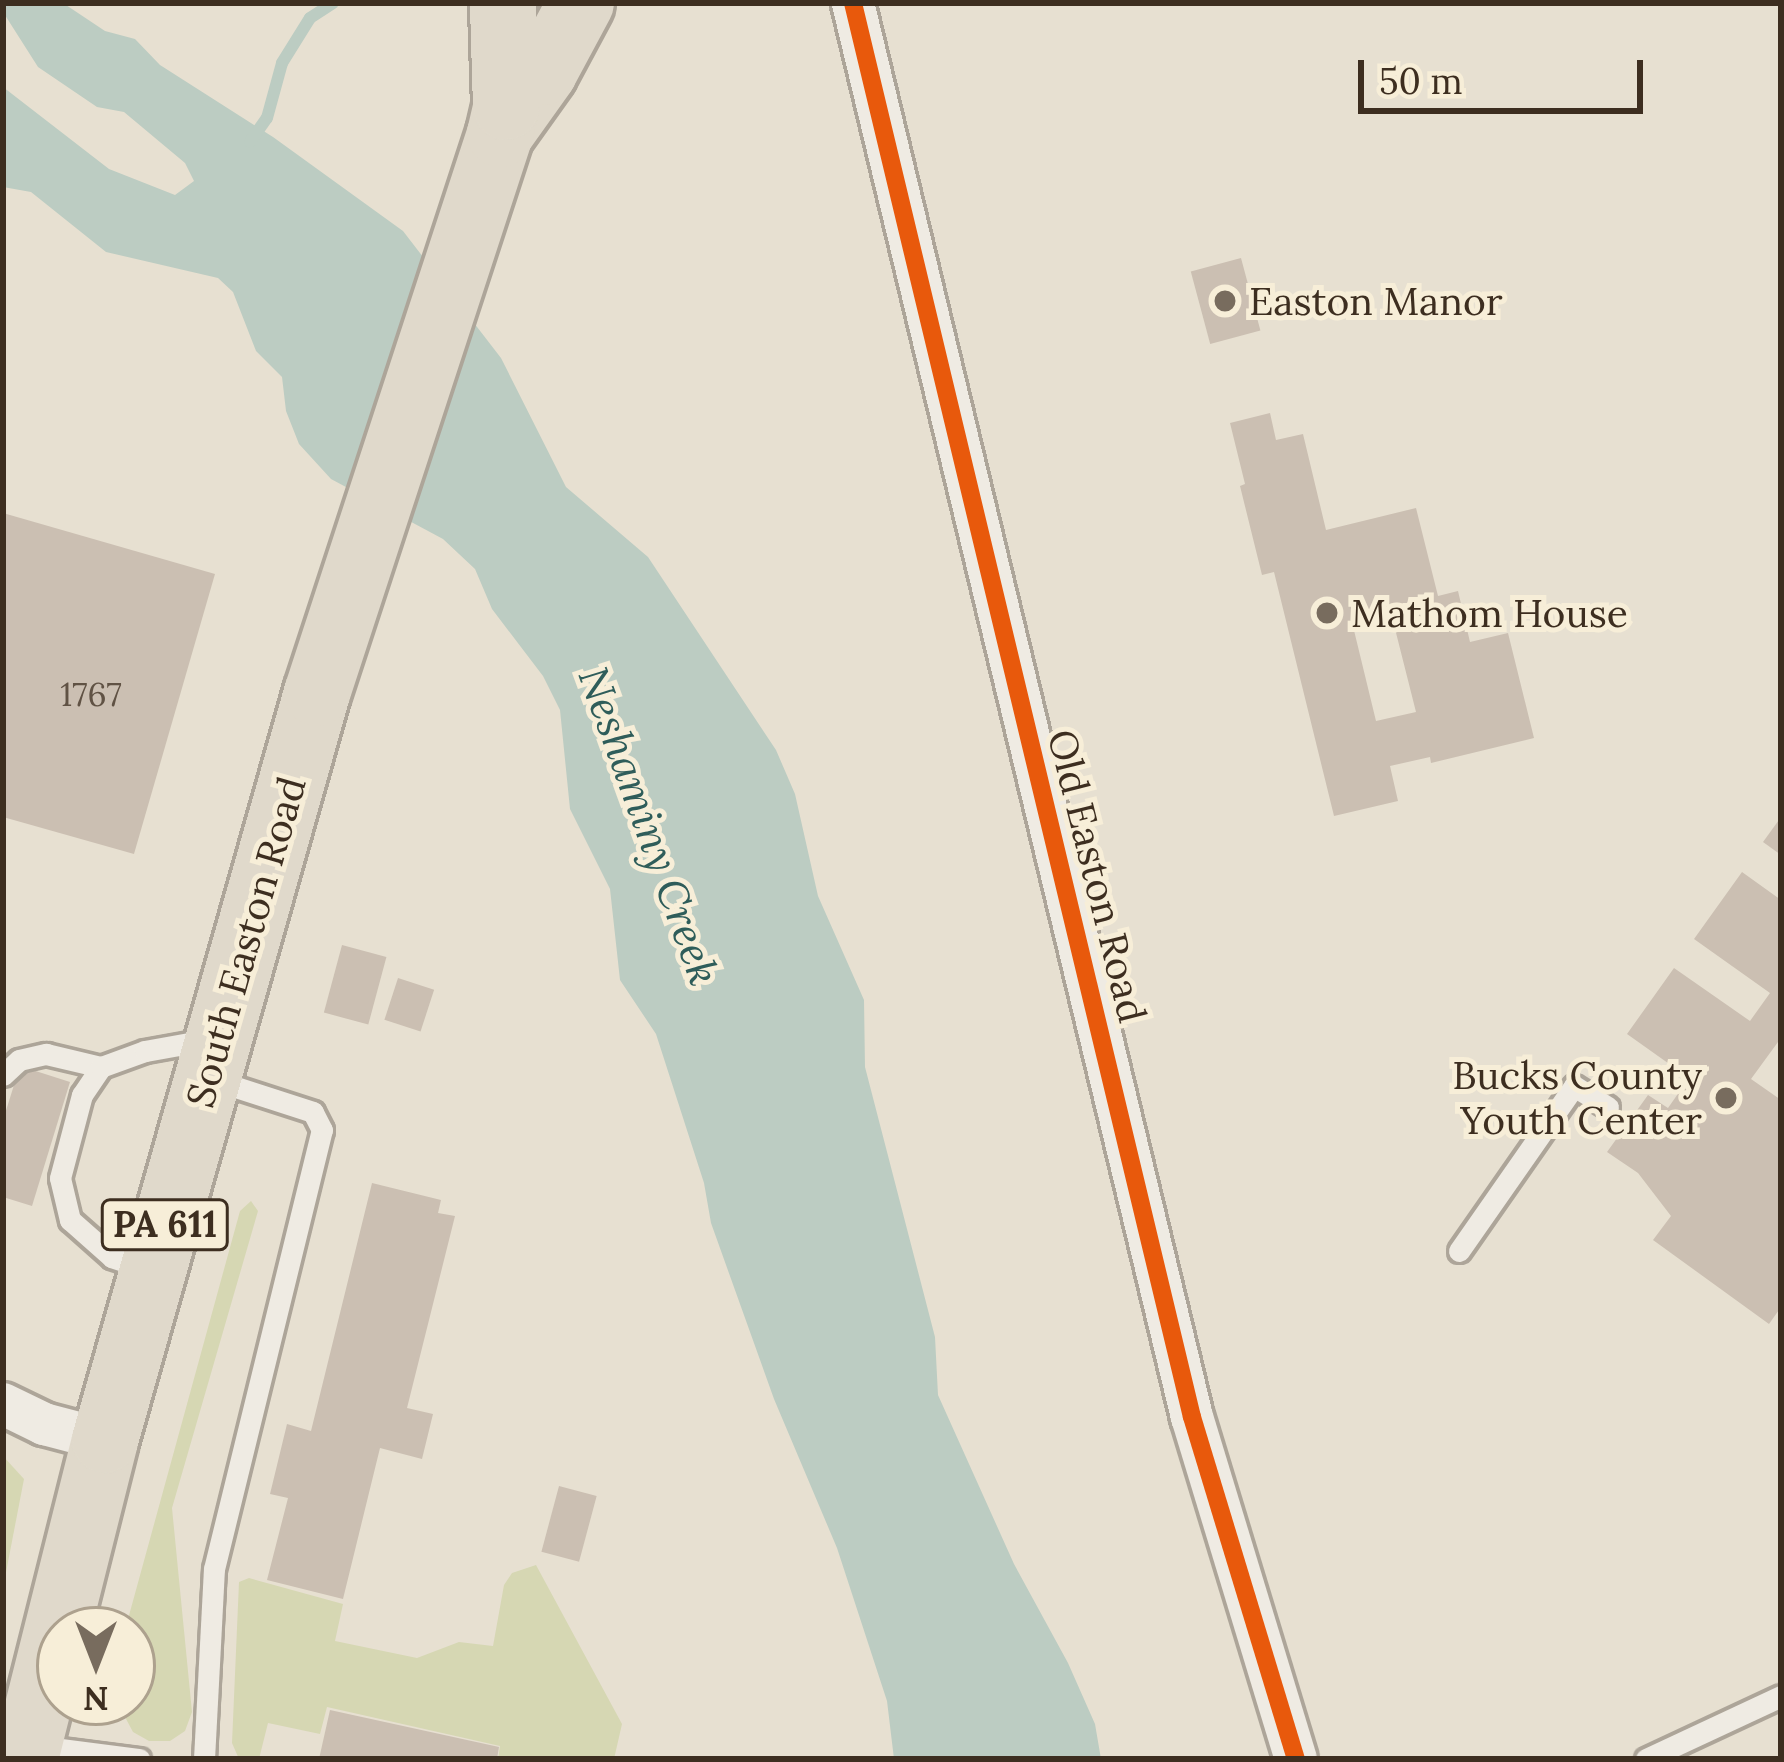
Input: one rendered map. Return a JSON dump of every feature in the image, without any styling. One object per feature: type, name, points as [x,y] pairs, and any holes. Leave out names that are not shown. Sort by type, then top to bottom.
[{"type":"highway","name":"South Easton Road","points":[[27,1752],[104,1440],[317,694],[492,162],[506,106],[503,3]]},
{"type":"highway","name":"South Easton Road","points":[[492,162],[581,3]]},
{"type":"street","name":"Old Easton Road","points":[[853,3],[1192,1417],[1296,1759]]},
{"type":"street","points":[[3,1403],[44,1424],[104,1440]]},
{"type":"lane","points":[[3,1075],[19,1060],[46,1054],[101,1067],[145,1051],[213,1058],[313,1112],[322,1130],[234,1471],[214,1570],[205,1759]]},
{"type":"lane","points":[[101,1067],[82,1095],[60,1178],[70,1220],[112,1257],[152,1270]]},
{"type":"lane","points":[[1460,1251],[1574,1086],[1608,1107]]},
{"type":"lane","points":[[1646,1759],[1781,1696]]},
{"type":"lane","points":[[27,1752],[139,1759]]},
{"type":"green space","points":[[251,1201],[258,1211],[172,1508],[192,1712],[185,1731],[170,1741],[149,1741],[130,1726],[156,1726],[156,1606],[132,1606],[240,1211]]},
{"type":"green space","points":[[3,1456],[24,1479],[3,1588]]},
{"type":"green space","points":[[536,1565],[622,1724],[614,1759],[498,1759],[500,1746],[327,1707],[320,1734],[268,1723],[259,1759],[239,1759],[232,1743],[239,1582],[249,1578],[343,1604],[335,1641],[417,1658],[459,1642],[493,1646],[504,1585],[512,1573]]},
{"type":"water","name":"Neshaminy Creek","points":[[3,3],[63,3],[105,31],[135,39],[160,65],[273,137],[403,231],[501,358],[566,487],[648,557],[776,750],[795,794],[818,896],[864,1000],[865,1067],[935,1337],[938,1395],[1014,1564],[1068,1663],[1095,1724],[1101,1759],[894,1759],[887,1701],[837,1548],[774,1399],[711,1223],[704,1183],[656,1034],[620,980],[610,889],[570,809],[560,710],[543,676],[492,609],[475,569],[443,539],[331,479],[299,444],[286,411],[282,377],[256,351],[233,292],[218,278],[106,252],[31,192],[3,187],[3,87],[109,169],[175,195],[194,181],[185,163],[124,112],[97,107],[38,67],[3,12]]},
{"type":"building","name":"Easton Manor","points":[[1241,258],[1260,330],[1210,344],[1191,271]]},
{"type":"building","name":"Mathom House","points":[[1270,413],[1276,440],[1303,434],[1326,530],[1416,508],[1438,596],[1458,591],[1470,642],[1508,633],[1534,738],[1431,763],[1430,757],[1390,766],[1398,801],[1334,816],[1274,572],[1262,575],[1230,423]],"holes":[[[1390,609],[1416,712],[1376,721],[1351,618]]]},
{"type":"building","points":[[3,513],[215,574],[134,854],[3,817]]},
{"type":"building","points":[[1781,817],[1781,855],[1763,842]]},
{"type":"building","name":"Bucks County Youth Center","points":[[1742,872],[1781,900],[1781,1038],[1751,1079],[1781,1100],[1781,1307],[1769,1324],[1653,1240],[1671,1216],[1638,1173],[1607,1152],[1648,1095],[1668,1108],[1689,1078],[1627,1034],[1674,968],[1750,1021],[1770,993],[1694,939]]},
{"type":"building","points":[[342,945],[386,957],[368,1025],[324,1013]]},
{"type":"building","points":[[398,978],[434,990],[421,1032],[384,1020]]},
{"type":"building","points":[[20,1066],[70,1082],[32,1206],[3,1197],[3,1120]]},
{"type":"building","points":[[372,1183],[441,1200],[438,1213],[455,1216],[407,1408],[433,1414],[422,1459],[380,1448],[343,1599],[267,1580],[288,1498],[270,1494],[287,1424],[311,1431]]},
{"type":"building","points":[[559,1486],[597,1496],[579,1562],[541,1552]]},
{"type":"building","points":[[330,1710],[499,1747],[497,1759],[319,1759]]},
{"type":"waterway","points":[[250,142],[267,118],[282,63],[310,18],[333,3]]},
{"type":"cycle path","points":[[853,3],[1192,1417],[1296,1759]]},
{"type":"place","name":"Easton Manor","points":[[1225,301]]},
{"type":"place","name":"Mathom House","points":[[1327,613]]},
{"type":"place","name":"Bucks County Youth Center","points":[[1726,1098]]}]
